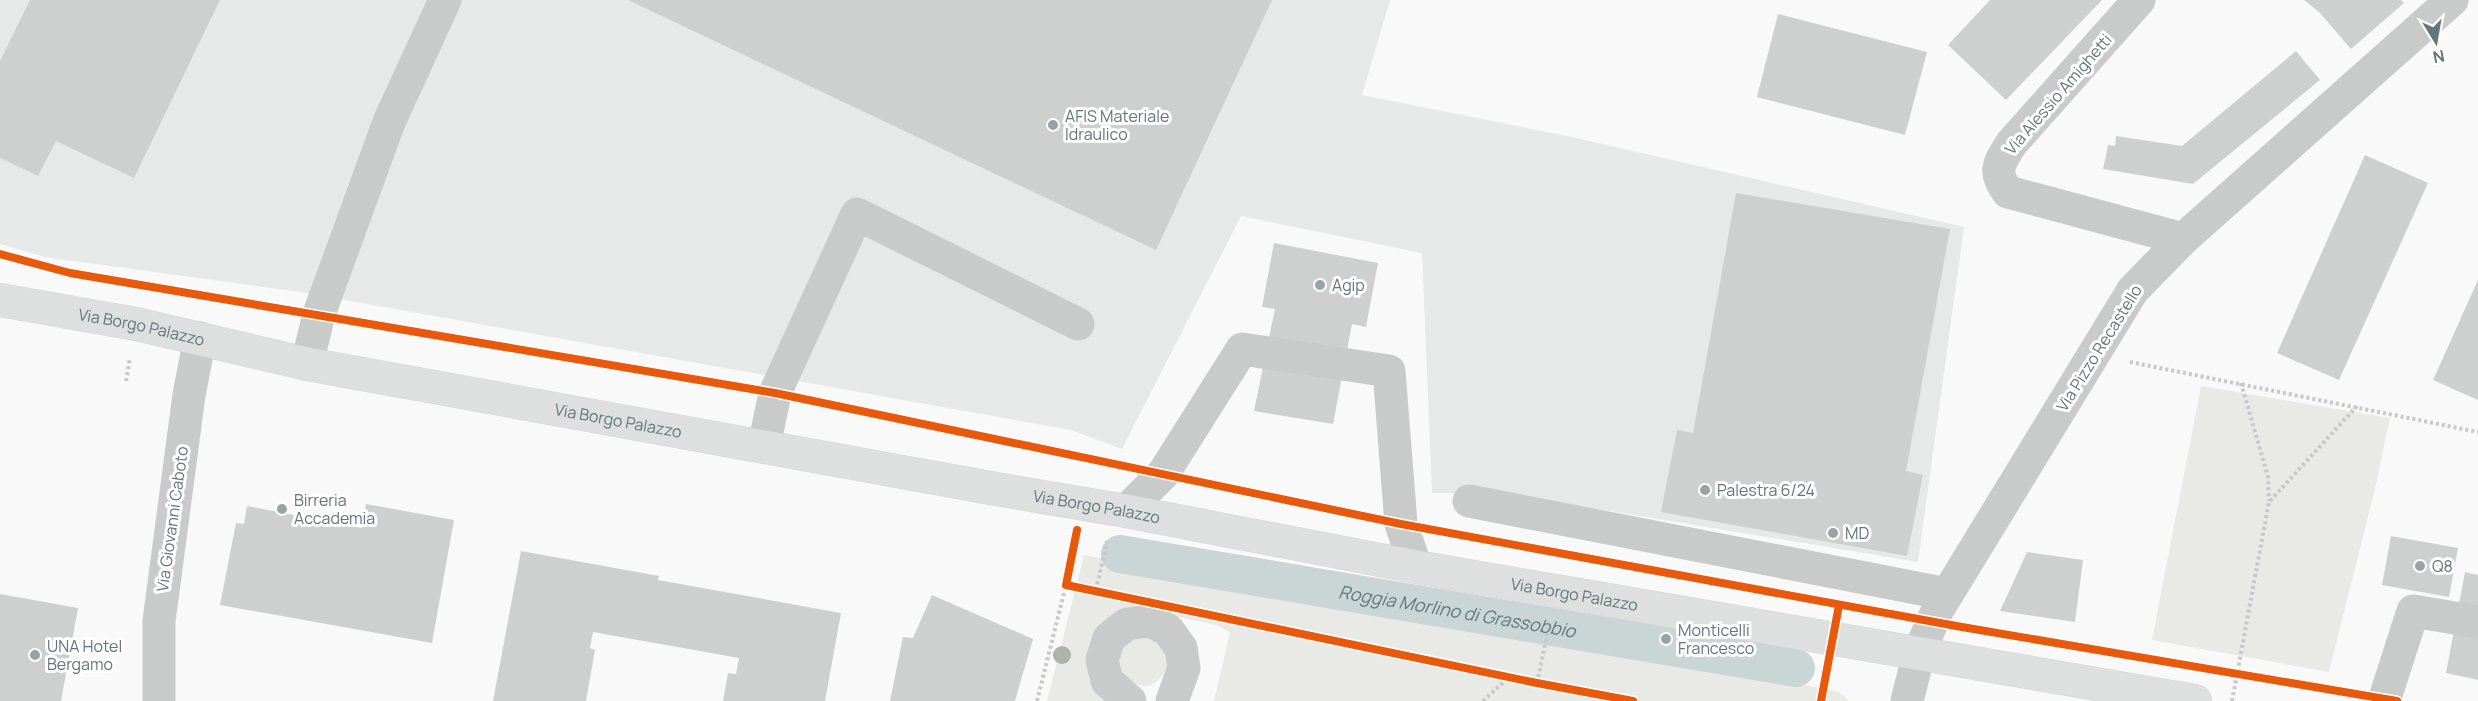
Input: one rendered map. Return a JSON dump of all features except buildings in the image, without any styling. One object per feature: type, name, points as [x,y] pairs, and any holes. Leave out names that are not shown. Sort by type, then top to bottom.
[{"type":"main road","name":"Via Borgo Palazzo","points":[[0,300],[200,338],[307,364],[764,447],[1117,523],[1416,567],[2195,701]]},
{"type":"street","points":[[307,364],[319,314],[389,122],[445,0]]},
{"type":"street","name":"Via Alessio Amighetti","points":[[2139,0],[2011,144],[1998,165],[2000,181],[2008,192],[2183,239]]},
{"type":"street","name":"Via Pizzo Recastello","points":[[1907,701],[1919,653],[1932,621],[2133,290],[2183,239],[2452,0]]},
{"type":"street","points":[[764,447],[775,393],[857,214],[1078,324]]},
{"type":"street","name":"Via Giovanni Caboto","points":[[159,701],[159,621],[189,395],[200,338]]},
{"type":"street","points":[[1117,523],[1163,474],[1242,349],[1389,371],[1401,524],[1416,567]]},
{"type":"street","points":[[1469,501],[1947,594]]},
{"type":"street","points":[[2384,701],[2413,611],[2478,622]]},
{"type":"street","points":[[1130,701],[1107,681],[1102,660],[1109,638],[1127,624],[1150,621],[1168,630],[1181,648],[1184,668],[1172,701]]},
{"type":"path","points":[[2124,361],[2478,432]]},
{"type":"path","points":[[2232,701],[2269,502],[2268,477],[2241,383]]},
{"type":"path","points":[[2269,502],[2357,406]]},
{"type":"path","points":[[1096,590],[1117,523]]},
{"type":"path","points":[[1037,701],[1068,574]]},
{"type":"path","points":[[1066,585],[1076,587]]},
{"type":"path","points":[[1086,589],[1107,592]]},
{"type":"path","points":[[1537,683],[1547,634]]},
{"type":"path","points":[[2226,671],[2249,675]]},
{"type":"path","points":[[1497,675],[1518,679]]},
{"type":"path","points":[[1483,701],[1509,677]]},
{"type":"path","points":[[1527,681],[1548,685]]},
{"type":"shaded area","points":[[0,0],[1390,0],[1362,95],[1572,137],[1964,227],[1918,562],[1501,493],[1432,493],[1422,253],[1241,216],[1122,449],[1071,430],[300,292],[45,257],[0,244]]},
{"type":"shaded area","points":[[2201,386],[2390,418],[2375,489],[2329,672],[2152,640]]},
{"type":"shaded area","points":[[1084,555],[1805,685],[1839,692],[1849,701],[1214,701],[1230,632],[1216,625],[1150,611],[1119,616],[1109,701],[1047,701]]},
{"type":"shaded area","points":[[1138,634],[1162,641],[1170,663],[1159,680],[1147,686],[1133,682],[1119,669],[1119,651]]},
{"type":"waterway","name":"Roggia Morlino di Grassobbio","points":[[1120,554],[1796,668]]},
{"type":"cycle path","points":[[0,254],[70,273],[775,393],[1401,524],[1962,627],[2397,701]]},
{"type":"cycle path","points":[[1077,530],[1066,585],[1633,701]]},
{"type":"cycle path","points":[[1821,701],[1839,605]]},
{"type":"place","name":"AFIS Materiale Idraulico","points":[[1053,125]]},
{"type":"place","name":"Agip","points":[[1320,285]]},
{"type":"place","name":"Palestra 6/24","points":[[1705,490]]},
{"type":"place","name":"Birreria Accademia","points":[[282,509]]},
{"type":"place","name":"MD","points":[[1833,533]]},
{"type":"place","name":"Q8","points":[[2420,566]]},
{"type":"place","name":"Monticelli Francesco","points":[[1666,639]]},
{"type":"place","name":"UNA Hotel Bergamo","points":[[35,655]]}]
